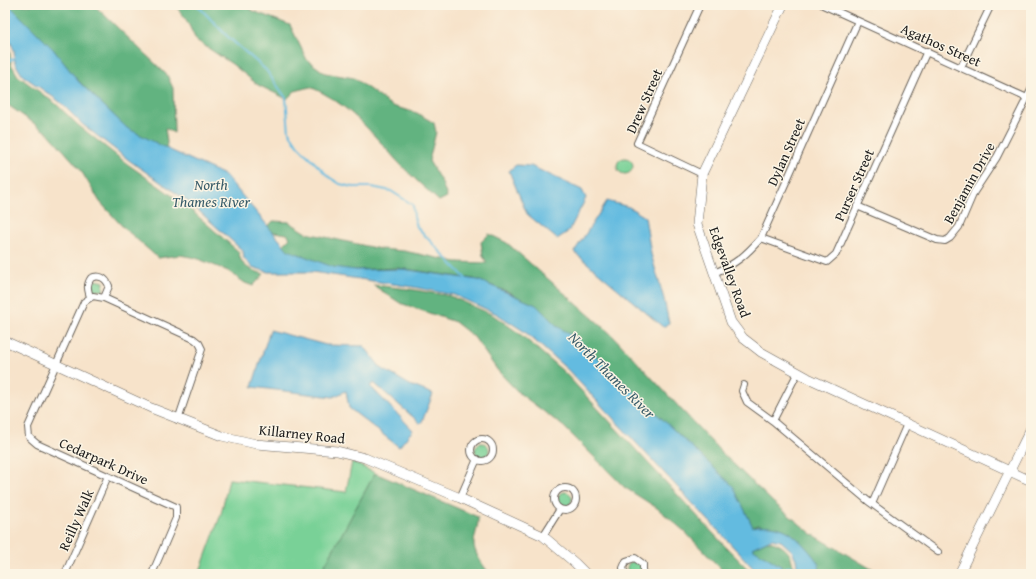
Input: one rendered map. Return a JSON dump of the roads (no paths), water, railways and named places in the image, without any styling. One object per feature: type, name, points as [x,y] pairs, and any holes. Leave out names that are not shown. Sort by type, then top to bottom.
[{"type":"street","name":"Drew Street","points":[[700,5],[637,143],[702,174]]},
{"type":"street","name":"Edgevalley Road","points":[[783,5],[702,174],[697,224],[731,322],[743,338],[761,352],[798,372],[1031,481]]},
{"type":"street","name":"Agathos Street","points":[[823,5],[1028,98]]},
{"type":"street","points":[[961,67],[991,5]]},
{"type":"street","name":"Dylan Street","points":[[714,273],[733,265],[746,255],[761,238],[858,21]]},
{"type":"street","name":"Purser Street","points":[[761,238],[827,262],[836,254],[927,51]]},
{"type":"street","name":"Benjamin Drive","points":[[858,206],[937,240],[945,241],[950,238],[960,227],[974,192],[997,157],[1031,90]]},
{"type":"street","points":[[90,297],[88,283],[91,278],[97,276],[103,277],[108,282],[108,290],[104,298]]},
{"type":"street","points":[[56,366],[84,302],[90,297],[96,296],[104,298],[194,339],[199,343],[202,349],[178,420]]},
{"type":"street","name":"Killarney Road","points":[[5,341],[56,366],[178,420],[222,436],[256,444],[337,450],[365,458],[460,498],[543,536],[586,574]]},
{"type":"street","name":"Cedarpark Drive","points":[[56,366],[28,427],[29,437],[37,444],[176,507],[176,518],[152,574]]},
{"type":"street","points":[[772,421],[798,372]]},
{"type":"street","points":[[744,385],[742,391],[747,402],[872,504],[938,552]]},
{"type":"street","points":[[872,504],[907,424]]},
{"type":"street","points":[[959,574],[1031,428]]},
{"type":"street","points":[[460,498],[477,459]]},
{"type":"street","name":"Reilly Walk","points":[[65,574],[108,476]]},
{"type":"street","points":[[543,536],[560,509]]},
{"type":"street","points":[[625,574],[623,568],[626,562],[635,558],[643,564],[643,574]]},
{"type":"water","name":"North Thames River","points":[[5,5],[9,5],[53,49],[79,82],[127,128],[170,150],[225,175],[288,250],[333,267],[356,270],[402,269],[478,280],[536,305],[557,326],[581,342],[733,486],[753,527],[772,526],[781,528],[792,534],[814,557],[819,565],[820,574],[798,574],[796,559],[792,551],[781,541],[771,539],[752,548],[781,566],[781,573],[759,574],[568,370],[525,332],[497,314],[454,295],[413,287],[312,272],[268,272],[252,267],[244,259],[243,251],[189,202],[130,161],[82,124],[60,102],[22,75],[15,63],[14,50],[10,41],[5,37]]},
{"type":"water","points":[[516,165],[531,166],[582,190],[586,198],[569,231],[557,239],[527,214],[509,171]]},
{"type":"water","points":[[607,201],[629,207],[645,217],[651,254],[664,299],[669,323],[663,327],[574,252]]},
{"type":"water","points":[[270,330],[326,345],[364,346],[381,368],[410,385],[433,394],[421,424],[374,383],[370,386],[413,430],[399,447],[349,408],[346,391],[333,397],[252,387]]},
{"type":"waterway","points":[[197,5],[227,36],[266,70],[286,98],[289,132],[298,146],[329,177],[340,184],[353,187],[372,187],[391,191],[413,205],[417,227],[467,280]]},
{"type":"waterway","points":[[5,61],[14,59]]},
{"type":"waterway","points":[[779,570],[791,566]]}]
